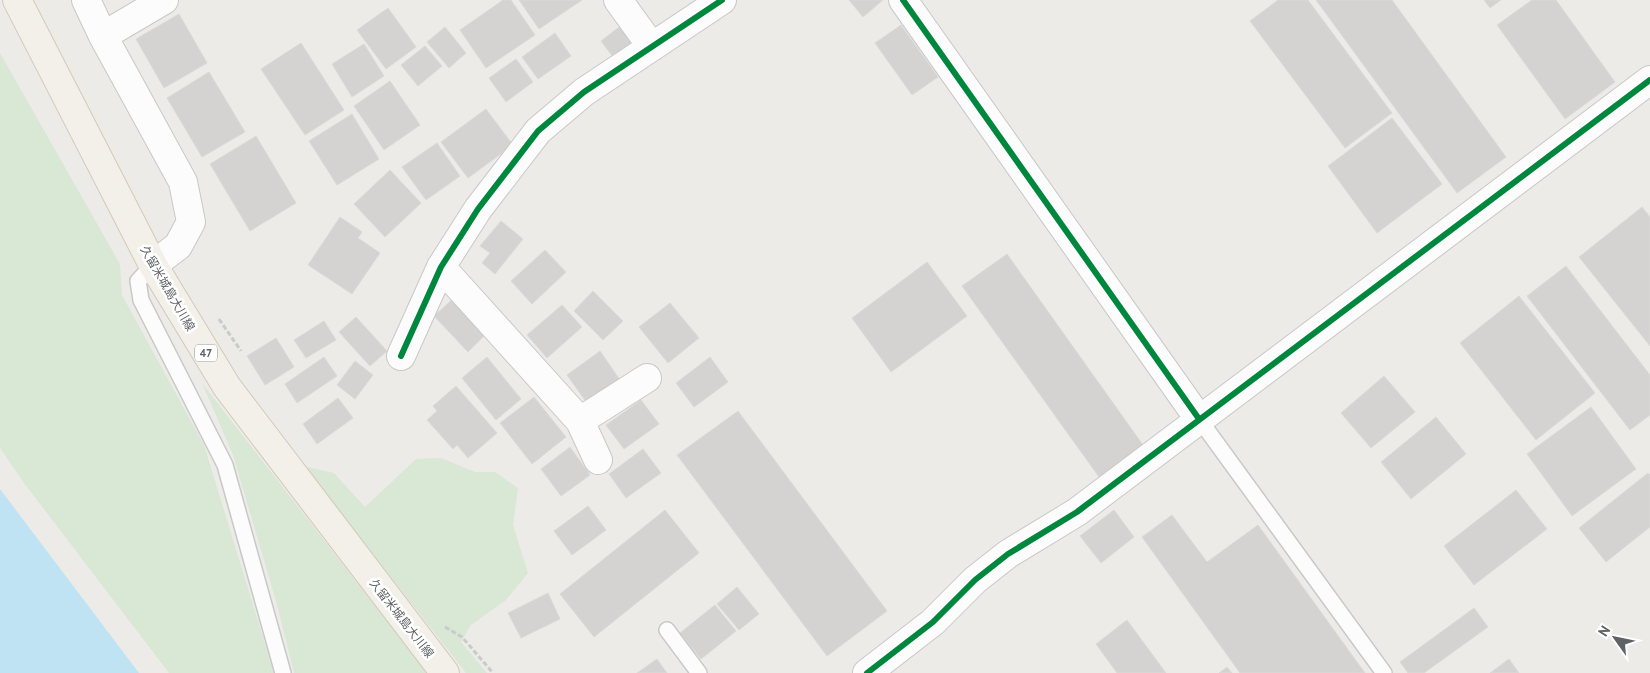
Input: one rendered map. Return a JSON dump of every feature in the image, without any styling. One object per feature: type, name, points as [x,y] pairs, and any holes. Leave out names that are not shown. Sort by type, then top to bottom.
[{"type":"main road","name":"久留米城島大川線","points":[[17,0],[153,265],[237,401],[445,673]]},
{"type":"street","points":[[86,0],[103,36],[183,182],[192,222],[178,246],[153,265]]},
{"type":"street","points":[[103,36],[164,0]]},
{"type":"street","points":[[618,0],[652,47]]},
{"type":"street","points":[[401,356],[441,267],[478,208],[538,131],[584,92],[722,0]]},
{"type":"street","points":[[903,0],[1199,419]]},
{"type":"street","points":[[867,673],[933,622],[974,580],[1008,554],[1077,512],[1650,80]]},
{"type":"street","points":[[441,267],[580,422],[598,460]]},
{"type":"street","points":[[580,422],[647,378]]},
{"type":"lane","points":[[153,265],[138,281],[140,300],[225,465],[282,673]]},
{"type":"lane","points":[[1199,419],[1384,673]]},
{"type":"lane","points":[[667,630],[699,673]]},
{"type":"green space","points":[[0,53],[120,264],[122,295],[204,445],[274,673],[169,673],[24,483],[0,448]]},
{"type":"green space","points":[[202,383],[427,673],[294,673],[276,601],[233,455]]},
{"type":"green space","points":[[441,458],[475,472],[495,472],[518,488],[513,525],[528,573],[506,600],[471,625],[461,642],[487,673],[466,673],[304,466],[334,473],[365,507],[416,459]]},
{"type":"water","points":[[0,489],[139,673],[0,673]]},
{"type":"building","points":[[503,0],[511,0],[535,35],[486,68],[460,30]]},
{"type":"building","points":[[519,0],[582,0],[539,29]]},
{"type":"building","points":[[849,0],[883,0],[863,17]]},
{"type":"building","points":[[1278,0],[1308,0],[1392,113],[1345,148],[1250,21]]},
{"type":"building","points":[[1316,0],[1392,0],[1506,157],[1457,193]]},
{"type":"building","points":[[1484,0],[1501,0],[1490,8]]},
{"type":"building","points":[[1532,0],[1556,0],[1615,82],[1565,119],[1497,25]]},
{"type":"building","points":[[388,8],[416,47],[386,69],[357,30]]},
{"type":"building","points":[[179,14],[207,63],[164,88],[136,39]]},
{"type":"building","points":[[623,24],[638,45],[616,61],[601,41]]},
{"type":"building","points":[[901,25],[938,77],[912,95],[875,43]]},
{"type":"building","points":[[445,27],[466,53],[449,68],[427,42]]},
{"type":"building","points":[[555,33],[571,56],[538,79],[522,57]]},
{"type":"building","points":[[301,43],[344,110],[305,135],[261,69]]},
{"type":"building","points":[[364,44],[384,76],[352,97],[332,64]]},
{"type":"building","points":[[425,46],[442,66],[418,86],[401,65]]},
{"type":"building","points":[[516,59],[533,82],[506,102],[489,78]]},
{"type":"building","points":[[209,72],[245,132],[202,157],[167,98]]},
{"type":"building","points":[[390,81],[420,125],[384,150],[354,106]]},
{"type":"building","points":[[486,109],[513,145],[468,178],[441,142]]},
{"type":"building","points":[[352,114],[379,159],[337,185],[309,141]]},
{"type":"building","points":[[1392,118],[1442,184],[1377,233],[1328,166]]},
{"type":"building","points":[[256,136],[296,203],[250,231],[210,164]]},
{"type":"building","points":[[437,143],[460,176],[426,200],[402,167]]},
{"type":"building","points":[[390,170],[421,203],[385,237],[354,204]]},
{"type":"building","points":[[1642,207],[1650,217],[1650,346],[1579,257]]},
{"type":"building","points":[[340,217],[362,232],[358,238],[380,253],[352,294],[308,265]]},
{"type":"building","points":[[501,221],[523,239],[495,274],[482,263],[490,253],[480,246]]},
{"type":"building","points":[[545,250],[566,272],[532,304],[511,281]]},
{"type":"building","points":[[1007,254],[1143,445],[1099,477],[962,286]]},
{"type":"building","points":[[927,262],[967,316],[891,372],[852,318]]},
{"type":"building","points":[[1566,266],[1650,375],[1650,415],[1630,430],[1527,296]]},
{"type":"building","points":[[593,291],[623,321],[603,340],[574,311]]},
{"type":"building","points":[[1519,296],[1595,393],[1536,440],[1460,343]]},
{"type":"building","points":[[455,297],[488,332],[468,352],[434,316]]},
{"type":"building","points":[[670,303],[699,338],[668,363],[639,327]]},
{"type":"building","points":[[562,305],[582,327],[547,358],[527,335]]},
{"type":"building","points":[[356,317],[387,351],[370,366],[339,332]]},
{"type":"building","points":[[324,321],[336,340],[306,358],[294,340]]},
{"type":"building","points":[[276,338],[294,367],[265,385],[247,356]]},
{"type":"building","points":[[600,351],[620,380],[587,403],[567,375]]},
{"type":"building","points":[[324,357],[337,376],[297,403],[285,384]]},
{"type":"building","points":[[487,357],[521,399],[496,420],[462,378]]},
{"type":"building","points":[[710,357],[728,382],[694,407],[676,383]]},
{"type":"building","points":[[355,361],[373,375],[355,399],[337,385]]},
{"type":"building","points":[[1384,376],[1415,412],[1371,448],[1341,413]]},
{"type":"building","points":[[456,386],[497,433],[468,458],[457,445],[453,449],[427,420],[437,411],[433,406]]},
{"type":"building","points":[[534,397],[566,437],[532,464],[500,423]]},
{"type":"building","points":[[338,398],[353,418],[317,444],[303,424]]},
{"type":"building","points":[[641,400],[659,424],[624,449],[606,425]]},
{"type":"building","points":[[1591,407],[1636,469],[1572,516],[1527,454]]},
{"type":"building","points":[[738,411],[887,611],[827,656],[677,455]]},
{"type":"building","points":[[1436,417],[1466,454],[1411,499],[1381,462]]},
{"type":"building","points":[[570,447],[590,475],[561,496],[541,469]]},
{"type":"building","points":[[643,449],[661,473],[626,498],[609,474]]},
{"type":"building","points":[[1648,473],[1650,475],[1650,527],[1606,562],[1579,528]]},
{"type":"building","points":[[1516,490],[1547,529],[1474,585],[1444,546]]},
{"type":"building","points":[[588,506],[606,530],[572,555],[554,531]]},
{"type":"building","points":[[665,510],[699,553],[594,637],[560,594]]},
{"type":"building","points":[[1114,510],[1134,537],[1101,563],[1080,536]]},
{"type":"building","points":[[1172,515],[1207,562],[1258,525],[1365,673],[1240,673],[1142,537]]},
{"type":"building","points":[[737,587],[759,614],[739,630],[717,604]]},
{"type":"building","points":[[548,593],[560,619],[521,638],[508,613]]},
{"type":"building","points":[[715,605],[736,631],[701,659],[680,633]]},
{"type":"building","points":[[1474,608],[1488,627],[1424,673],[1408,673],[1400,662]]},
{"type":"building","points":[[1127,620],[1166,673],[1117,673],[1096,644]]},
{"type":"building","points":[[657,659],[667,673],[637,673]]},
{"type":"building","points":[[1509,659],[1519,673],[1490,673]]},
{"type":"building","points":[[1227,667],[1232,673],[1219,673]]},
{"type":"cycle path","points":[[401,356],[441,267],[478,209],[538,131],[584,92],[722,0]]},
{"type":"cycle path","points":[[903,0],[1199,419]]},
{"type":"cycle path","points":[[867,673],[933,622],[975,580],[1008,554],[1077,512],[1650,80]]}]
